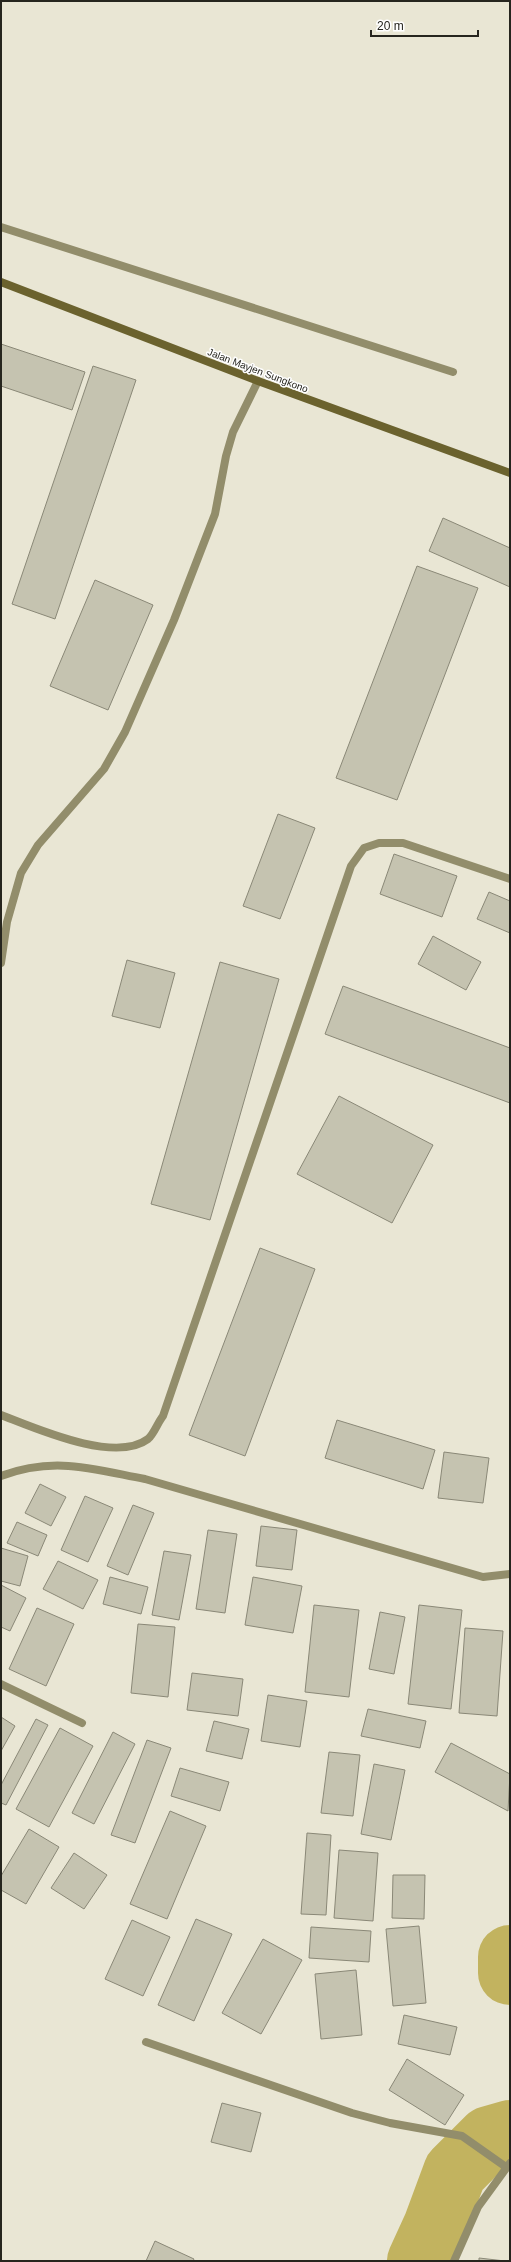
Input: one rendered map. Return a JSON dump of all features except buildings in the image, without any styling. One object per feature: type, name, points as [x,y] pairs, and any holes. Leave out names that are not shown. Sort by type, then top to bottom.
[{"type":"main road","name":"Jalan Mayjen Sungkono","points":[[1,282],[258,382],[510,473]]},
{"type":"street","points":[[1,227],[453,372]]},
{"type":"street","points":[[1,963],[7,922],[21,873],[38,845],[104,769],[125,732],[174,620],[216,514],[226,456],[233,432],[258,382]]},
{"type":"street","points":[[1,1415],[43,1431],[95,1446],[124,1448],[148,1439],[163,1416],[351,866],[364,848],[379,843],[403,843],[510,879]]},
{"type":"street","points":[[1,1476],[22,1468],[59,1464],[99,1470],[145,1479],[483,1577],[510,1574]]},
{"type":"street","points":[[1,1684],[82,1723]]},
{"type":"street","points":[[146,2042],[352,2113],[390,2123],[462,2136],[506,2164],[478,2206],[454,2261]]},
{"type":"waterway","points":[[510,1957],[510,1973]]},
{"type":"waterway","points":[[419,2261],[435,2226],[455,2172],[489,2138],[510,2132]]}]
